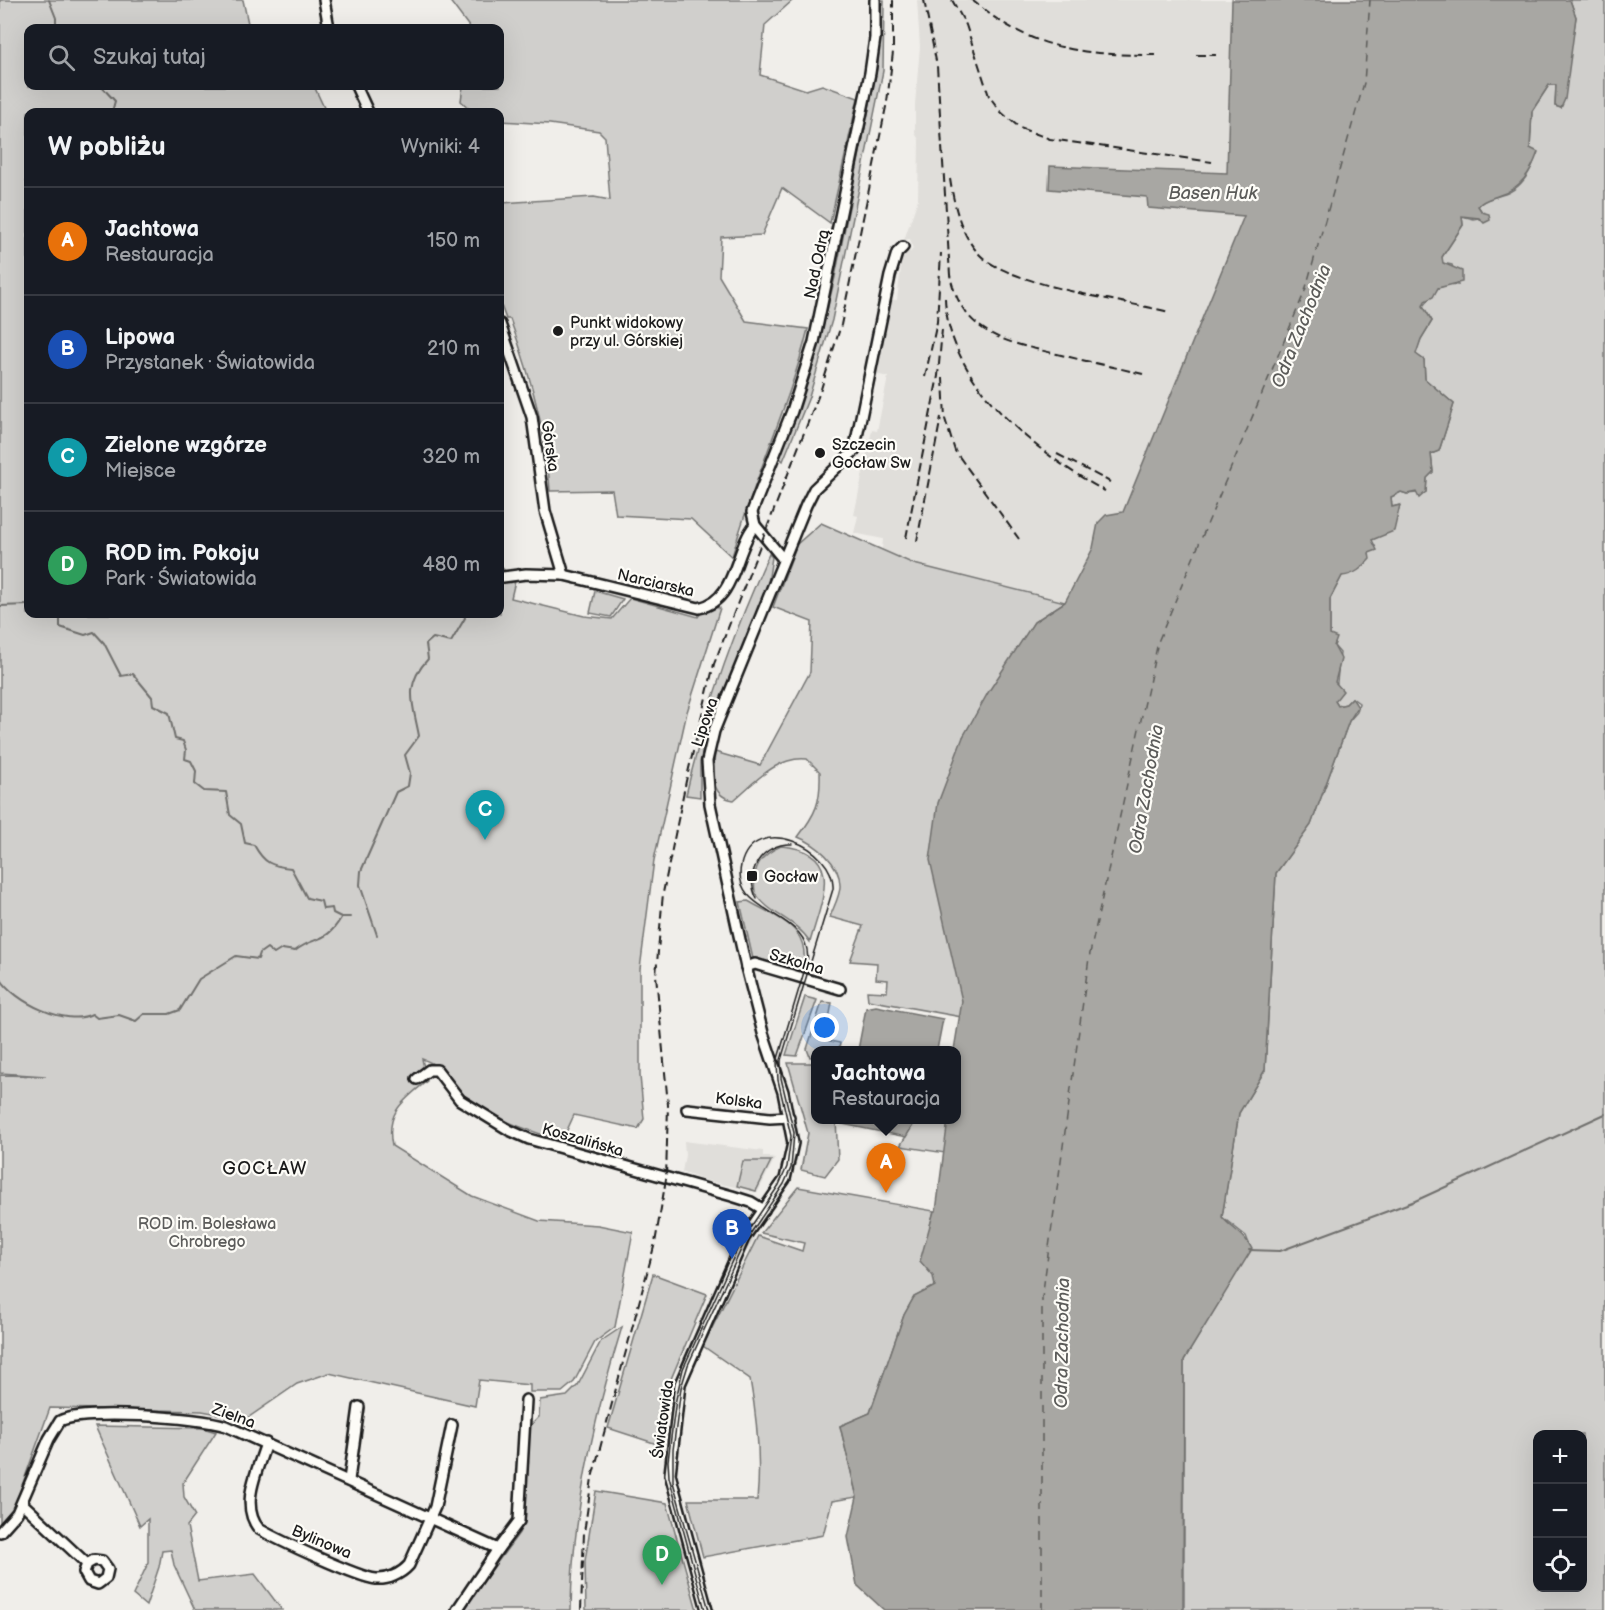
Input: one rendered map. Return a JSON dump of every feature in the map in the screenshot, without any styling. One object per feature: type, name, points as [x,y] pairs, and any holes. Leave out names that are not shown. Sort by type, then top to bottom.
[{"type":"street","points":[[324,0],[328,24]]},
{"type":"street","name":"Nad Odrą","points":[[755,525],[752,512],[795,404],[823,305],[870,73],[875,32],[875,0]]},
{"type":"street","points":[[358,90],[366,108]]},
{"type":"street","name":"Lipowa","points":[[764,1210],[783,1183],[789,1166],[793,1140],[789,1117],[746,967],[710,804],[707,761],[714,731],[783,559],[814,489],[854,451],[890,276],[897,253],[903,247]]},
{"type":"street","name":"Górska","points":[[504,336],[532,417],[545,511],[564,575]]},
{"type":"street","points":[[755,525],[783,559]]},
{"type":"street","name":"Narciarska","points":[[504,577],[526,574],[564,575],[682,605],[706,606],[725,590],[746,538],[755,525]]},
{"type":"street","name":"Szkolna","points":[[746,967],[755,964],[840,988]]},
{"type":"street","name":"Koszalińska","points":[[417,1079],[429,1070],[437,1070],[460,1100],[472,1110],[529,1139],[732,1196],[751,1202],[764,1210]]},
{"type":"street","name":"Kolska","points":[[687,1109],[770,1118],[789,1117]]},
{"type":"street","name":"Światowida","points":[[707,1610],[671,1479],[669,1461],[685,1368],[740,1247],[764,1210]]},
{"type":"street","points":[[457,1610],[519,1521],[526,1400]]},
{"type":"street","points":[[349,1480],[358,1407]]},
{"type":"street","name":"Zielna","points":[[22,1503],[53,1432],[65,1419],[80,1416],[200,1419],[266,1443],[498,1549]]},
{"type":"street","points":[[430,1517],[435,1507],[452,1425]]},
{"type":"street","name":"Bylinowa","points":[[266,1443],[249,1506],[253,1522],[267,1533],[367,1576],[387,1578],[404,1571],[409,1565],[430,1517]]},
{"type":"street","points":[[0,1532],[17,1513],[22,1503],[87,1564]]},
{"type":"shaded area","points":[[917,0],[1232,0],[1227,173],[1050,166],[1049,189],[1148,197],[1148,208],[1244,216],[1123,513],[1106,515],[1098,523],[1093,548],[1065,602],[914,564],[882,549],[883,539],[854,533],[858,516],[854,515],[872,430],[877,431],[888,377],[876,374],[891,300],[897,300],[903,251],[910,252],[913,249],[910,239],[904,240],[918,199],[919,140],[915,133],[915,104],[920,47]]},
{"type":"shaded area","points":[[684,1141],[763,1151],[763,1156],[775,1158],[758,1192],[703,1180],[682,1172],[685,1155]]},
{"type":"green space","name":"ROD im. Bolesława Chrobrego","points":[[0,0],[243,0],[248,24],[24,24],[24,90],[316,90],[324,108],[24,108],[24,618],[504,618],[504,582],[515,581],[511,598],[584,616],[612,619],[630,598],[698,617],[706,606],[720,608],[687,712],[654,860],[640,969],[640,1076],[644,1119],[638,1129],[574,1115],[562,1141],[549,1137],[510,1123],[486,1111],[464,1095],[441,1070],[422,1059],[427,1081],[398,1108],[391,1124],[392,1146],[472,1196],[539,1221],[598,1225],[633,1232],[615,1327],[595,1342],[574,1382],[562,1392],[530,1392],[530,1385],[479,1380],[475,1406],[329,1373],[297,1384],[246,1419],[202,1411],[50,1408],[15,1505],[0,1524],[0,1075],[46,1076],[0,1073]]},
{"type":"green space","points":[[449,0],[793,0],[765,25],[760,75],[806,90],[822,85],[858,98],[830,223],[782,188],[762,235],[721,237],[719,276],[746,321],[808,329],[791,387],[750,499],[732,557],[691,519],[616,515],[612,490],[550,491],[545,447],[531,382],[510,319],[506,319],[504,314],[504,203],[594,197],[610,200],[605,137],[599,131],[550,124],[504,121],[504,108],[469,108],[461,101],[462,90],[504,90],[504,24],[467,24]]},
{"type":"green space","points":[[880,0],[884,0],[883,71],[832,320],[809,397],[783,461],[780,458],[814,364],[835,277],[878,63]]},
{"type":"green space","points":[[1570,0],[1605,0],[1605,1610],[1184,1610],[1184,1360],[1251,1249],[1246,1236],[1222,1217],[1239,1113],[1265,1070],[1276,873],[1311,825],[1349,721],[1357,712],[1359,703],[1352,698],[1346,704],[1338,706],[1335,701],[1340,653],[1334,646],[1330,635],[1330,599],[1342,576],[1369,553],[1372,540],[1400,505],[1392,507],[1391,497],[1401,492],[1407,494],[1426,492],[1427,478],[1433,472],[1431,454],[1439,451],[1454,404],[1425,379],[1424,360],[1415,354],[1432,321],[1423,306],[1438,288],[1450,284],[1458,285],[1452,265],[1442,263],[1442,257],[1463,225],[1462,216],[1479,218],[1482,212],[1478,206],[1481,203],[1517,187],[1529,171],[1537,152],[1530,149],[1532,111],[1549,85],[1556,85],[1555,106],[1561,108],[1576,17]]},
{"type":"green space","points":[[821,523],[914,564],[1065,602],[1034,622],[963,737],[962,1017],[868,1000],[867,991],[887,992],[888,980],[876,979],[877,963],[850,961],[863,926],[830,917],[840,889],[836,869],[819,849],[798,837],[813,814],[820,792],[820,772],[807,759],[786,761],[768,771],[734,800],[720,794],[714,782],[715,752],[760,765],[810,672],[812,622],[773,607],[797,544]]},
{"type":"green space","points":[[769,554],[772,557],[768,583],[704,745],[700,762],[700,797],[686,795],[721,672]]},
{"type":"green space","points":[[595,591],[623,599],[611,617],[590,613]]},
{"type":"green space","points":[[781,846],[801,850],[815,857],[822,867],[823,894],[810,942],[797,927],[760,900],[755,892],[756,870],[762,858]]},
{"type":"green space","points":[[748,901],[783,921],[799,936],[804,958],[802,974],[753,959],[740,902]]},
{"type":"green space","points":[[805,997],[817,1000],[797,1056],[786,1055]]},
{"type":"green space","points":[[822,1002],[832,1003],[825,1040],[840,1043],[840,1046],[811,1046],[811,1057],[807,1049]]},
{"type":"green space","points":[[788,1063],[811,1063],[811,1124],[836,1124],[838,1159],[825,1176],[801,1170],[808,1133]]},
{"type":"green space","points":[[914,1124],[948,1124],[945,1153],[900,1146]]},
{"type":"green space","points":[[743,1161],[771,1161],[756,1191],[737,1186]]},
{"type":"green space","points":[[798,1187],[934,1211],[930,1226],[935,1287],[914,1297],[904,1315],[870,1413],[840,1426],[857,1497],[832,1501],[823,1535],[703,1557],[688,1500],[757,1500],[759,1470],[750,1379],[703,1346],[758,1236],[802,1251],[804,1243],[761,1233]]},
{"type":"green space","points":[[653,1274],[707,1294],[668,1386],[660,1445],[608,1428]]},
{"type":"green space","points":[[622,1327],[602,1396],[586,1467],[575,1538],[571,1610],[462,1610],[519,1533],[525,1520],[530,1426],[539,1417],[540,1400],[567,1396],[578,1385],[601,1341]]},
{"type":"green space","points":[[95,1426],[203,1428],[216,1432],[183,1483],[184,1497],[195,1516],[187,1526],[198,1581],[255,1574],[282,1610],[195,1610],[174,1565],[171,1550],[162,1551],[146,1606],[133,1595],[148,1563],[148,1519],[140,1526]]},
{"type":"green space","points":[[596,1491],[667,1503],[697,1610],[586,1610],[585,1561]]},
{"type":"water","points":[[1232,0],[1570,0],[1576,17],[1565,99],[1561,108],[1555,106],[1556,85],[1549,85],[1532,111],[1530,148],[1538,152],[1532,166],[1514,188],[1478,206],[1482,212],[1489,214],[1490,220],[1484,223],[1479,218],[1462,216],[1463,225],[1442,257],[1443,263],[1462,271],[1462,282],[1438,288],[1433,297],[1425,301],[1423,306],[1432,321],[1421,339],[1416,354],[1424,360],[1425,379],[1454,404],[1439,451],[1431,454],[1433,472],[1427,478],[1426,492],[1419,498],[1416,492],[1407,494],[1401,492],[1391,497],[1392,507],[1400,505],[1394,531],[1372,540],[1377,550],[1369,553],[1370,559],[1358,570],[1342,576],[1330,599],[1330,635],[1337,638],[1334,646],[1341,659],[1335,682],[1343,691],[1335,701],[1338,706],[1346,704],[1352,698],[1358,707],[1349,721],[1311,825],[1276,873],[1265,1070],[1239,1113],[1222,1217],[1246,1239],[1252,1249],[1184,1360],[1183,1610],[884,1610],[857,1585],[848,1537],[857,1497],[840,1426],[870,1413],[904,1315],[914,1297],[935,1286],[933,1276],[920,1261],[934,1211],[936,1211],[947,1124],[961,1124],[961,1046],[955,1046],[962,1001],[930,860],[938,803],[963,737],[989,691],[1034,622],[1065,602],[1093,548],[1098,523],[1106,515],[1123,512],[1244,216],[1148,208],[1147,197],[1049,189],[1050,166],[1227,173]]},
{"type":"water","points":[[876,1006],[943,1019],[938,1046],[859,1046],[866,1008]]},
{"type":"water","points":[[842,1124],[914,1124],[906,1137]]},
{"type":"waterway","points":[[49,0],[56,24]]},
{"type":"waterway","points":[[105,90],[115,101],[113,108]]},
{"type":"waterway","points":[[0,606],[24,605]]},
{"type":"waterway","points":[[60,618],[60,627],[85,635],[94,632],[104,643],[121,676],[133,674],[152,697],[153,705],[169,713],[175,739],[183,741],[186,750],[185,759],[191,761],[196,771],[195,784],[204,791],[226,792],[230,815],[241,824],[245,843],[254,845],[261,856],[269,862],[291,868],[307,898],[321,901],[323,909],[332,908],[333,913],[341,917],[350,917]]},
{"type":"waterway","points":[[377,935],[360,885],[361,871],[396,792],[408,786],[410,773],[405,755],[419,736],[413,704],[413,687],[415,678],[428,659],[426,644],[433,638],[451,642],[465,618]]},
{"type":"waterway","points":[[0,978],[17,996],[56,1015],[81,1017],[92,1014],[97,1018],[119,1015],[136,1021],[144,1014],[169,1014],[180,1010],[199,979],[236,956],[258,959],[260,953],[267,948],[274,954],[282,949],[295,951],[325,936],[341,918]]},
{"type":"waterway","points":[[1249,1250],[1280,1251],[1415,1201],[1605,1114]]},
{"type":"ferry route","points":[[1042,1610],[1042,1298],[1089,958],[1158,642],[1305,291],[1364,83],[1370,0]]},
{"type":"tram line","points":[[705,1610],[669,1477],[668,1461],[676,1399],[683,1369],[740,1243],[779,1185],[787,1167],[791,1136],[778,1080],[777,1062],[807,962],[806,945],[799,932],[759,905],[748,894],[741,882],[741,865],[749,849],[761,840],[776,838],[793,841],[822,860],[830,873],[833,889],[781,1060],[781,1078],[794,1133],[791,1168],[784,1184],[744,1243],[688,1365],[681,1388],[673,1450],[673,1482],[709,1610]]},
{"type":"tram line","points":[[757,899],[752,879],[758,861],[772,848],[792,844]]},
{"type":"railway","points":[[581,1610],[584,1533],[592,1478],[655,1243],[666,1179],[668,1105],[656,975],[663,893],[686,781],[714,664],[821,389],[841,325],[887,102],[893,52],[893,0]]},
{"type":"railway","points":[[924,0],[937,66],[950,275],[964,311],[975,323],[989,332],[1020,345],[1143,374]]},
{"type":"railway","points":[[952,0],[966,25],[989,96],[1001,112],[1020,128],[1050,139],[1212,162]]},
{"type":"railway","points":[[972,0],[1015,30],[1058,46],[1081,51],[1156,55]]},
{"type":"railway","points":[[1196,55],[1216,55]]},
{"type":"railway","points":[[950,179],[956,209],[968,239],[980,255],[995,266],[1016,275],[1069,291],[1169,312]]},
{"type":"railway","points":[[925,377],[937,322],[941,253]]},
{"type":"railway","points":[[945,298],[950,329],[962,359],[979,387],[1025,436],[1079,476],[1105,491]]},
{"type":"railway","points":[[906,538],[938,376],[942,329]]},
{"type":"railway","points":[[943,378],[945,419],[955,451],[1019,539]]},
{"type":"railway","points":[[917,541],[941,417]]},
{"type":"railway","points":[[1057,454],[1110,482]]},
{"type":"place","name":"Punkt widokowy przy ul. Górskiej","points":[[558,331]]},
{"type":"place","name":"Szczecin Gocław Sw","points":[[820,453]]},
{"type":"place","name":"Zielone wzgórze","points":[[485,840]]},
{"type":"place","name":"Gocław","points":[[752,876]]},
{"type":"place","name":"Jachtowa","points":[[886,1193]]},
{"type":"place","name":"Lipowa","points":[[732,1259]]},
{"type":"place","name":"ROD im. Pokoju","points":[[662,1585]]},
{"type":"district","name":"GOCŁAW","points":[[265,1168]]},
{"type":"water label","name":"Basen Huk","points":[[1213,193]]},
{"type":"water label","name":"Odra Zachodnia","points":[[1301,326]]},
{"type":"water label","name":"Odra Zachodnia","points":[[1146,789]]},
{"type":"water label","name":"Odra Zachodnia","points":[[1062,1343]]}]
